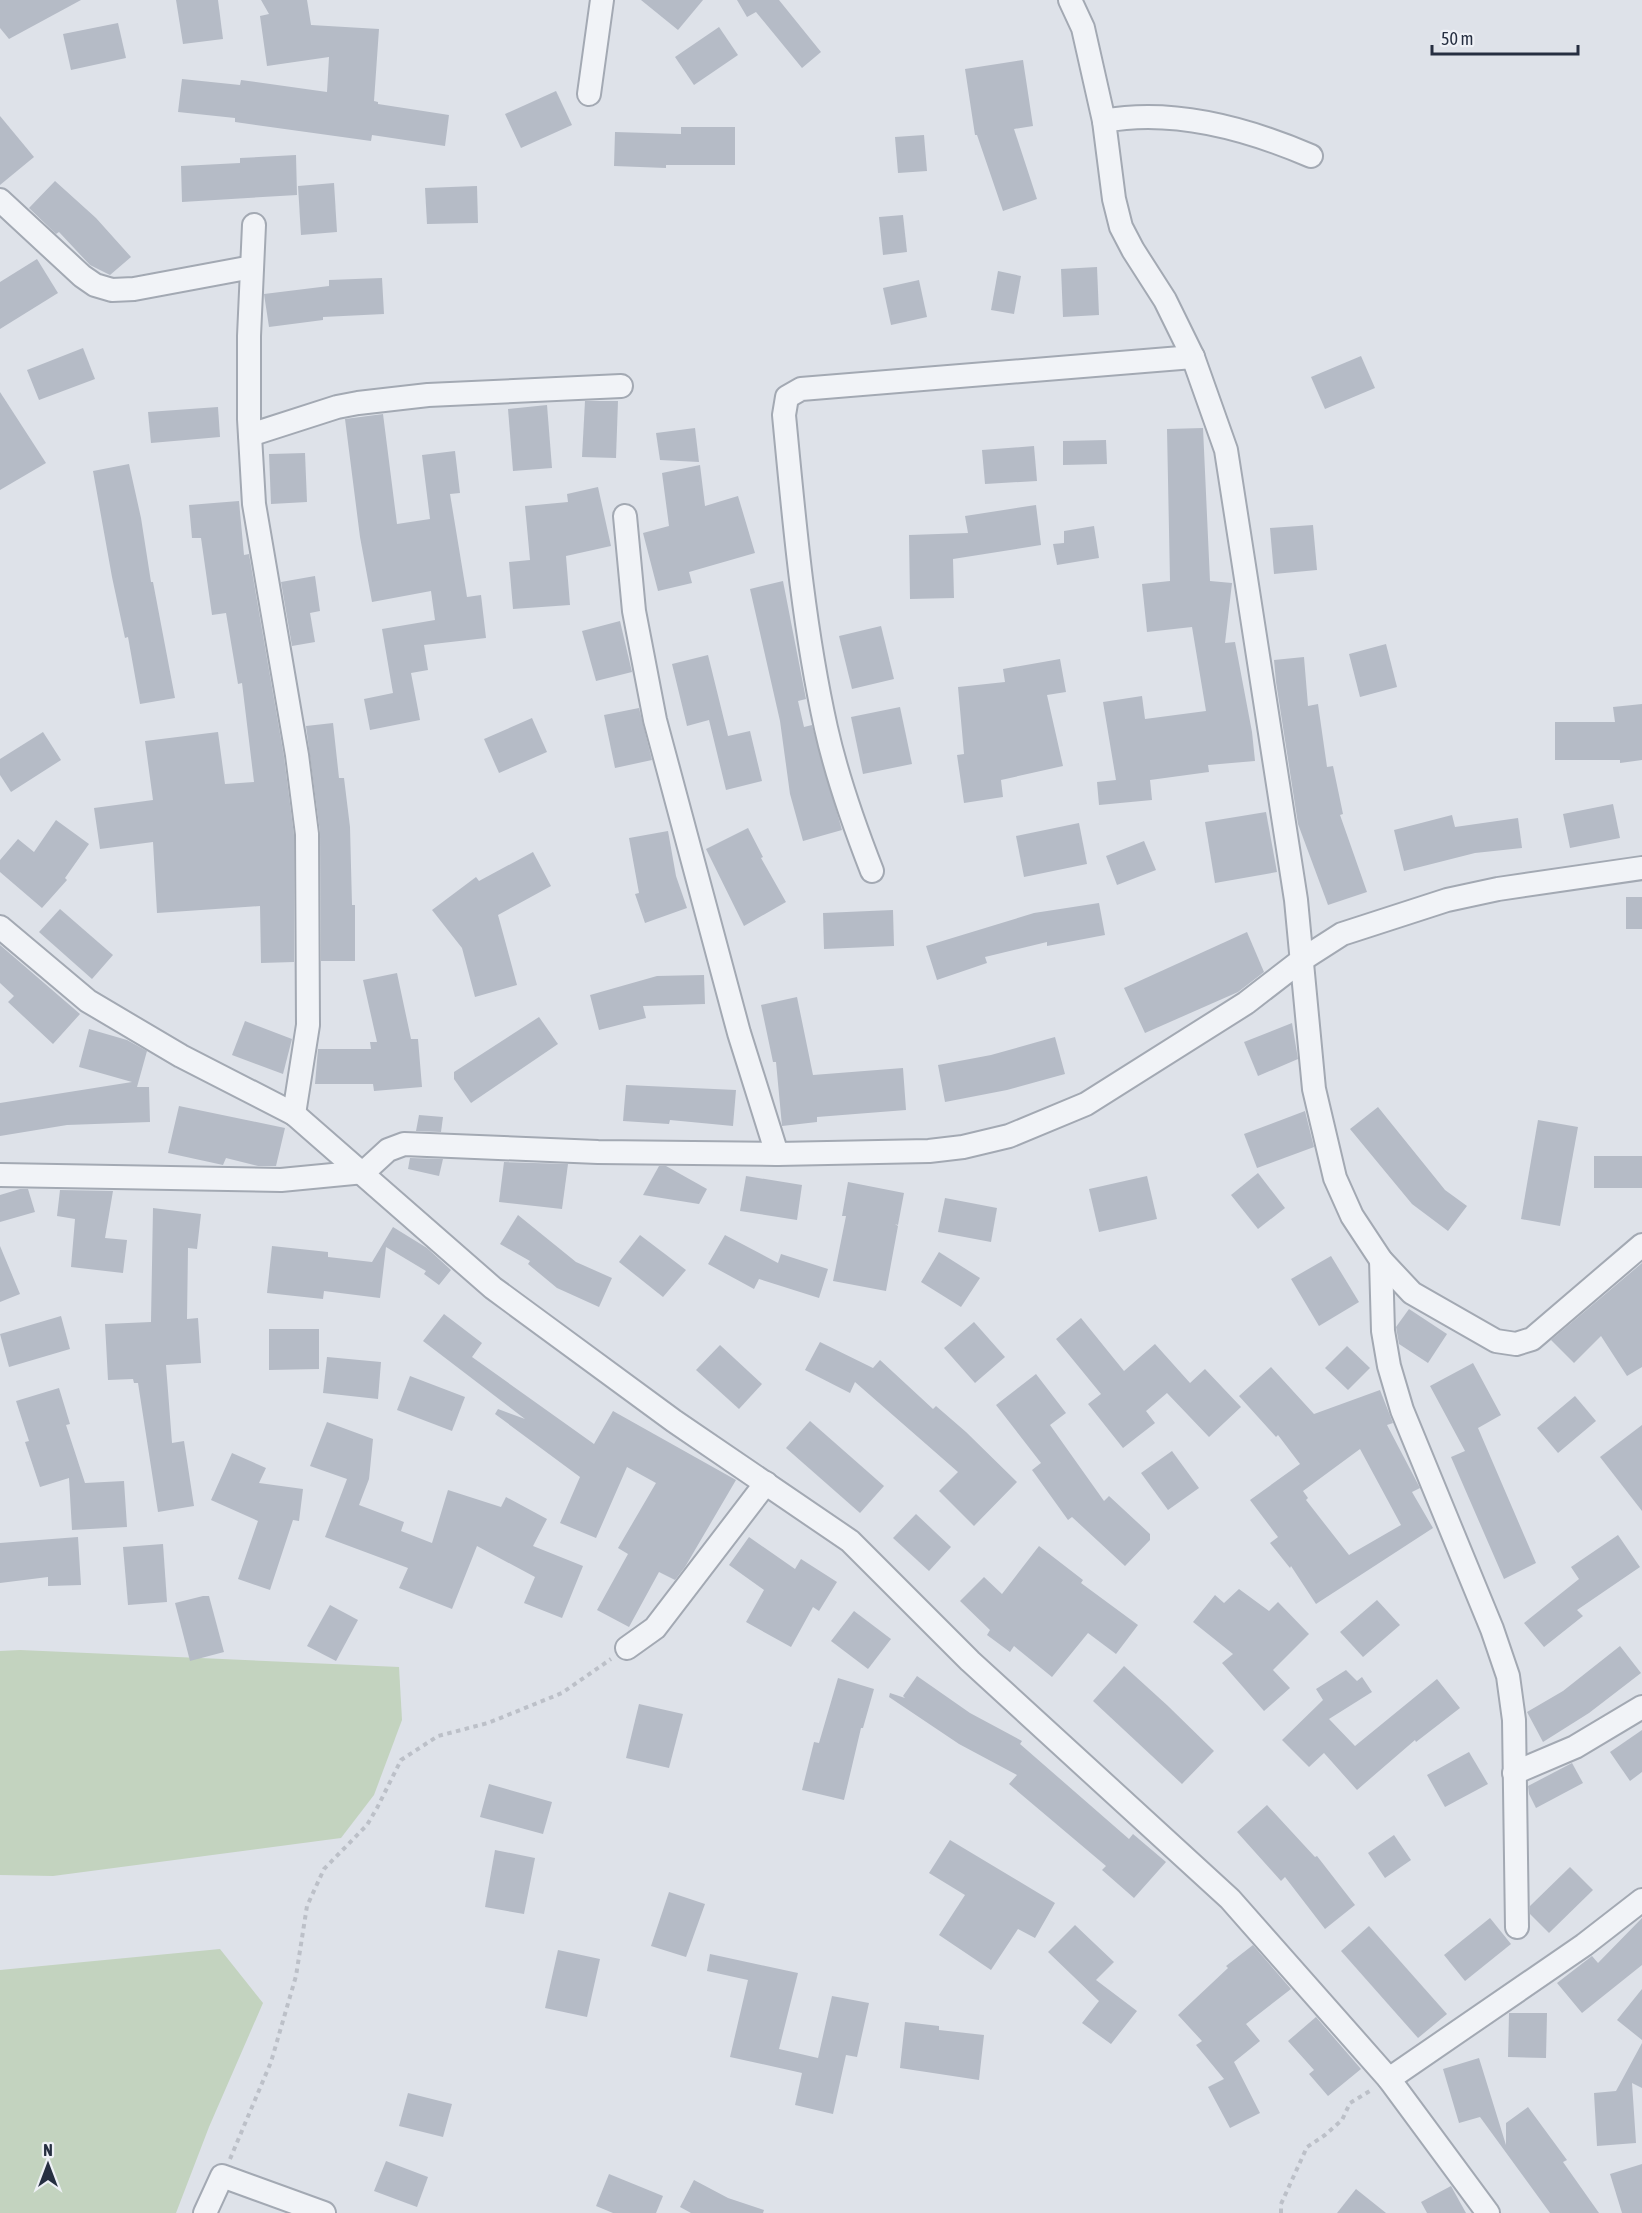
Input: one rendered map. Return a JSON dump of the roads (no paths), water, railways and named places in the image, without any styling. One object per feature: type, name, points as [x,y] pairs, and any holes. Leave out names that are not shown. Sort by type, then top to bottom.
[{"type":"street","points":[[589,94],[602,0]]},
{"type":"street","points":[[1070,0],[1083,28],[1104,121],[1114,199],[1121,227],[1165,300],[1193,357],[1226,450],[1294,888],[1303,959],[1314,1089],[1323,1132],[1340,1188],[1352,1216],[1381,1260],[1412,1293],[1496,1341],[1516,1344],[1532,1339],[1642,1245]]},
{"type":"street","points":[[1104,121],[1129,116],[1170,118],[1216,126],[1279,142],[1311,156]]},
{"type":"street","points":[[0,200],[82,276],[95,285],[112,290],[134,290],[252,267]]},
{"type":"street","points":[[254,225],[249,336],[250,435],[254,504],[297,755],[307,834],[308,1025],[294,1114]]},
{"type":"street","points":[[872,871],[842,787],[826,729],[813,663],[796,535],[785,426],[784,405],[787,397],[801,389],[1193,357]]},
{"type":"street","points":[[250,435],[337,407],[358,403],[428,395],[621,386]]},
{"type":"street","points":[[625,516],[636,623],[655,720],[740,1033],[777,1154]]},
{"type":"street","points":[[0,1176],[250,1181],[364,1172],[388,1150],[404,1144],[598,1152],[777,1154],[929,1151],[963,1147],[1010,1136],[1086,1104],[1246,1003],[1303,959],[1342,934],[1447,900],[1510,887],[1642,868]]},
{"type":"street","points":[[0,927],[88,1001],[181,1056],[294,1114],[364,1172],[493,1288],[674,1421],[850,1541],[970,1661],[1230,1899],[1389,2079],[1488,2213]]},
{"type":"street","points":[[1381,1260],[1383,1331],[1389,1366],[1402,1410],[1492,1629],[1508,1676],[1514,1720],[1517,1927]]},
{"type":"street","points":[[627,1648],[655,1628],[766,1483]]},
{"type":"street","points":[[1514,1773],[1575,1747],[1642,1707]]},
{"type":"street","points":[[1389,2079],[1584,1945],[1642,1900]]},
{"type":"street","points":[[204,2213],[222,2176],[324,2213]]}]
